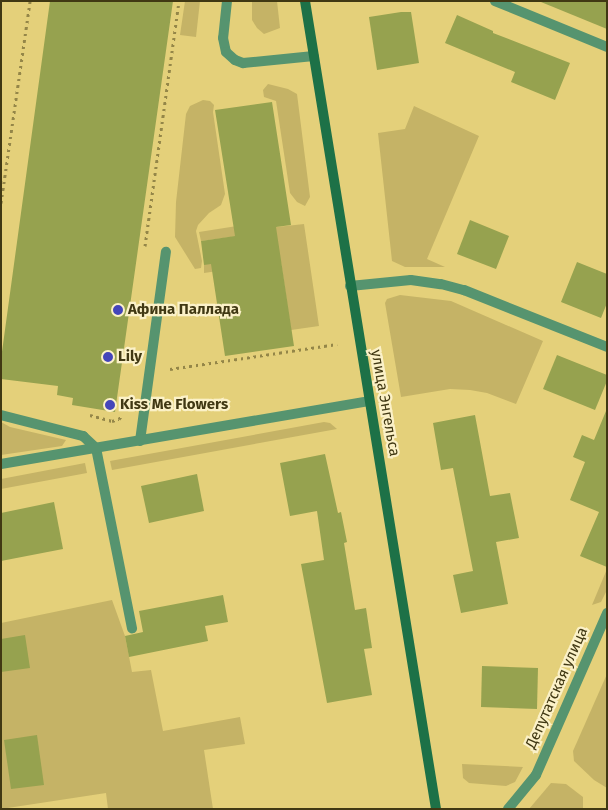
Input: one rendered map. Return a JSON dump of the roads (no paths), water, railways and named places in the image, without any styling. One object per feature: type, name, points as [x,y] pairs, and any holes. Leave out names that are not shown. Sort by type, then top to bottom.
[{"type":"street","points":[[226,1],[223,38],[226,52],[235,60],[243,63],[314,56]]},
{"type":"street","name":"улица Энгельса","points":[[305,1],[436,809]]},
{"type":"street","points":[[495,1],[607,47]]},
{"type":"street","points":[[140,441],[166,252]]},
{"type":"street","points":[[350,286],[411,280],[441,284],[464,290],[607,347]]},
{"type":"street","points":[[1,464],[370,402]]},
{"type":"street","points":[[1,415],[84,436],[96,448],[132,628]]},
{"type":"street","name":"Депутатская улица","points":[[508,809],[536,775],[607,612]]},
{"type":"place","name":"Афина Паллада","points":[[118,310]]},
{"type":"place","name":"Lily","points":[[108,357]]},
{"type":"place","name":"Kiss Me Flowers","points":[[110,405]]}]
